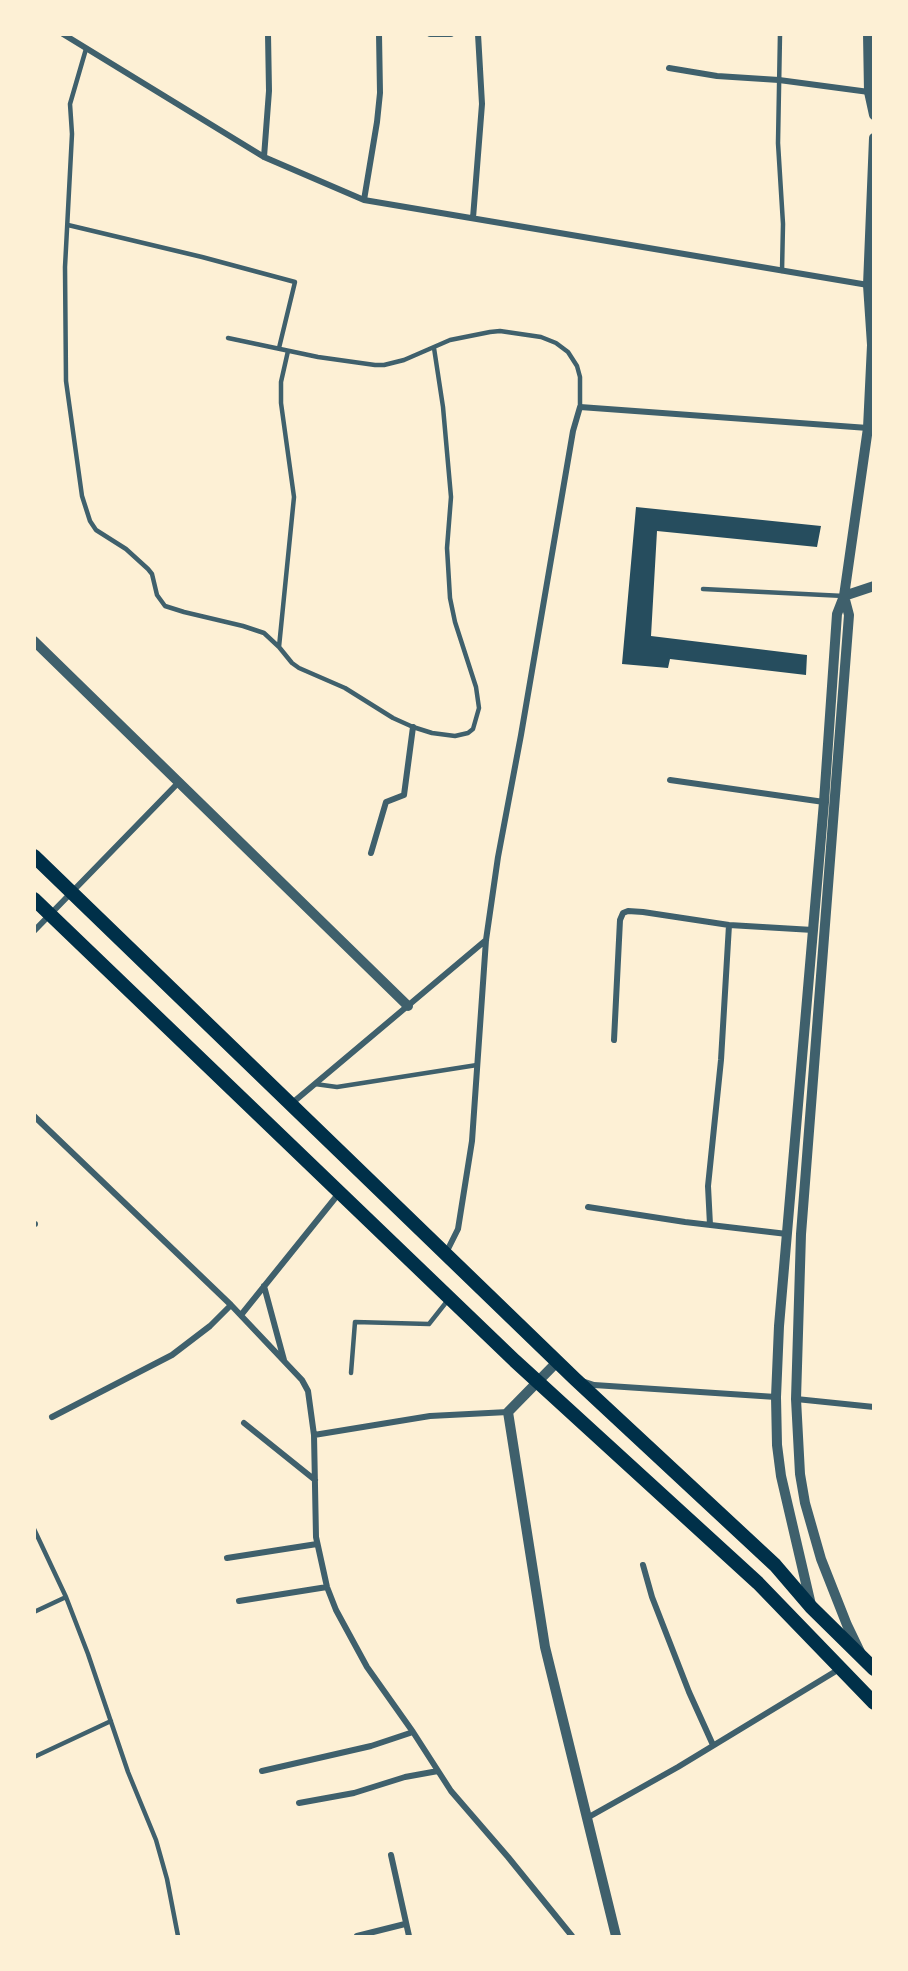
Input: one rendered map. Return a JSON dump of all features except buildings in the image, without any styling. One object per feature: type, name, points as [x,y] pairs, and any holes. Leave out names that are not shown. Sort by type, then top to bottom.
[{"type":"main road","points":[[34,856],[557,1362],[776,1565],[811,1607],[873,1669]]},
{"type":"main road","points":[[34,899],[538,1382],[758,1583],[873,1702]]},
{"type":"main road","points":[[811,1607],[825,1651]]},
{"type":"street","points":[[63,34],[264,157],[364,200],[868,285]]},
{"type":"street","points":[[264,157],[269,91],[268,34]]},
{"type":"street","points":[[364,200],[378,112],[379,34]]},
{"type":"street","points":[[430,34],[451,34]]},
{"type":"street","points":[[473,218],[482,104],[478,34]]},
{"type":"street","points":[[868,34],[869,92],[873,115]]},
{"type":"street","points":[[669,68],[717,76],[779,80],[869,92]]},
{"type":"street","points":[[811,1607],[782,1476],[777,1445],[776,1397],[787,1234],[825,802],[837,614],[844,596],[870,448],[868,428],[873,345],[868,285],[873,138]]},
{"type":"street","points":[[446,1253],[458,1229],[472,1141],[486,940],[498,857],[573,431],[580,407],[868,428]]},
{"type":"street","points":[[844,596],[873,586]]},
{"type":"street","points":[[844,596],[849,615],[801,1234],[796,1399],[800,1474],[805,1503],[821,1559],[847,1625],[863,1657]]},
{"type":"street","points":[[34,641],[408,1006]]},
{"type":"street","points":[[371,853],[386,802],[404,795],[413,727]]},
{"type":"street","points":[[670,780],[825,802]]},
{"type":"street","points":[[34,931],[179,782]]},
{"type":"street","points":[[614,1040],[620,920],[623,914],[643,912],[729,925],[826,931]]},
{"type":"street","points":[[710,1225],[708,1186],[721,1060],[729,925]]},
{"type":"street","points":[[291,1104],[486,940]]},
{"type":"street","points":[[34,1116],[231,1305],[302,1380],[308,1391],[314,1436],[317,1544],[327,1587],[336,1610],[366,1667],[413,1732],[451,1791],[572,1936]]},
{"type":"street","points":[[241,1315],[340,1192]]},
{"type":"street","points":[[588,1207],[787,1234]]},
{"type":"street","points":[[264,1286],[284,1360]]},
{"type":"street","points":[[52,1417],[172,1355],[210,1326],[231,1305]]},
{"type":"street","points":[[314,1436],[430,1416],[508,1412],[557,1362]]},
{"type":"street","points":[[575,1379],[594,1385],[776,1397]]},
{"type":"street","points":[[796,1399],[873,1407]]},
{"type":"street","points":[[508,1412],[545,1647],[615,1936]]},
{"type":"street","points":[[244,1423],[315,1480]]},
{"type":"street","points":[[227,1558],[317,1544]]},
{"type":"street","points":[[643,1565],[652,1597],[688,1692],[713,1745]]},
{"type":"street","points":[[239,1601],[327,1587]]},
{"type":"street","points":[[586,1819],[678,1767],[841,1668]]},
{"type":"street","points":[[261,1771],[371,1746],[413,1732]]},
{"type":"street","points":[[299,1803],[438,1771]]},
{"type":"street","points":[[391,1855],[409,1936]]},
{"type":"street","points":[[357,1936],[405,1924]]},
{"type":"lane","points":[[780,34],[778,143],[783,224],[782,271]]},
{"type":"lane","points":[[86,49],[70,104],[72,134],[65,267],[66,381],[82,496],[90,521],[96,530],[126,549],[148,569],[152,574],[157,595],[165,606],[255,629],[270,638],[299,668],[345,688],[393,718],[413,727],[444,736],[462,735],[473,729],[479,708],[476,687],[455,622],[450,598],[447,548],[451,497],[443,407],[434,348]]},
{"type":"lane","points":[[68,225],[295,282],[279,348]]},
{"type":"lane","points":[[228,338],[352,364],[384,365],[404,360],[450,340],[490,332],[515,333],[549,339],[568,352],[577,366],[580,377],[580,407]]},
{"type":"lane","points":[[279,647],[294,497],[281,403],[281,382],[288,351]]},
{"type":"lane","points":[[703,589],[844,596]]},
{"type":"lane","points":[[315,1084],[345,1086],[477,1065]]},
{"type":"lane","points":[[351,1373],[355,1323],[429,1324],[450,1298]]},
{"type":"lane","points":[[34,1529],[66,1597],[128,1772],[156,1840],[178,1936]]},
{"type":"lane","points":[[34,1612],[66,1597]]},
{"type":"lane","points":[[34,1757],[111,1721]]}]
